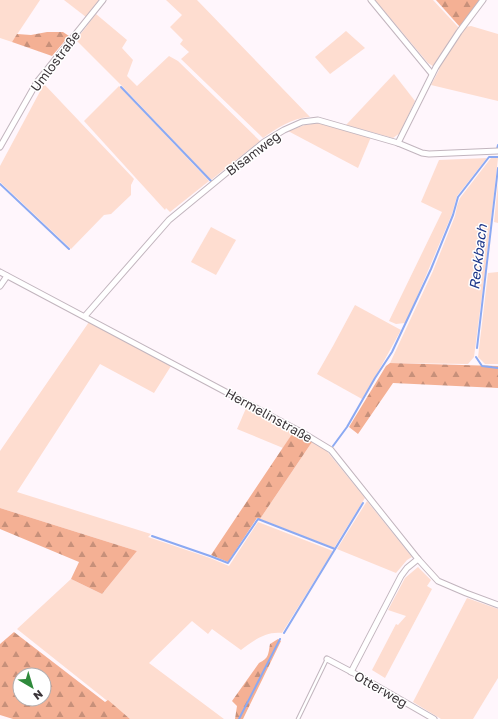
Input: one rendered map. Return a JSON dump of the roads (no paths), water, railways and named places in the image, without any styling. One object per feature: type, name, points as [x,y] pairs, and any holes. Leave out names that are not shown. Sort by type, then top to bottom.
[{"type":"street","name":"Umlostraße","points":[[0,147],[37,82],[103,0]]},
{"type":"street","points":[[372,0],[432,74]]},
{"type":"street","points":[[398,143],[432,74],[452,42],[482,0]]},
{"type":"street","name":"Bisamweg","points":[[85,316],[170,220],[264,142],[284,130],[302,122],[318,120],[398,143],[422,153],[498,151]]},
{"type":"street","name":"Hermelinstraße","points":[[0,272],[303,433],[331,450],[418,560],[438,581],[459,591],[498,605]]},
{"type":"street","points":[[0,286],[7,276]]},
{"type":"street","points":[[351,672],[400,576],[407,568],[418,560]]},
{"type":"street","name":"Otterweg","points":[[327,659],[434,719]]},
{"type":"lane","points":[[298,719],[327,659]]},
{"type":"waterway","points":[[121,87],[211,181]]},
{"type":"waterway","name":"Reckbach","points":[[497,149],[498,145]]},
{"type":"waterway","points":[[333,446],[347,427],[375,378],[392,352],[431,269],[453,215],[458,197],[489,157],[498,157]]},
{"type":"waterway","name":"Reckbach","points":[[477,348],[498,168]]},
{"type":"waterway","points":[[0,184],[69,249]]},
{"type":"waterway","name":"Reckbach","points":[[476,357],[482,366],[498,368]]},
{"type":"waterway","points":[[284,633],[363,503]]},
{"type":"waterway","points":[[152,536],[228,563],[258,519],[335,549]]},
{"type":"waterway","points":[[239,719],[280,639]]}]
